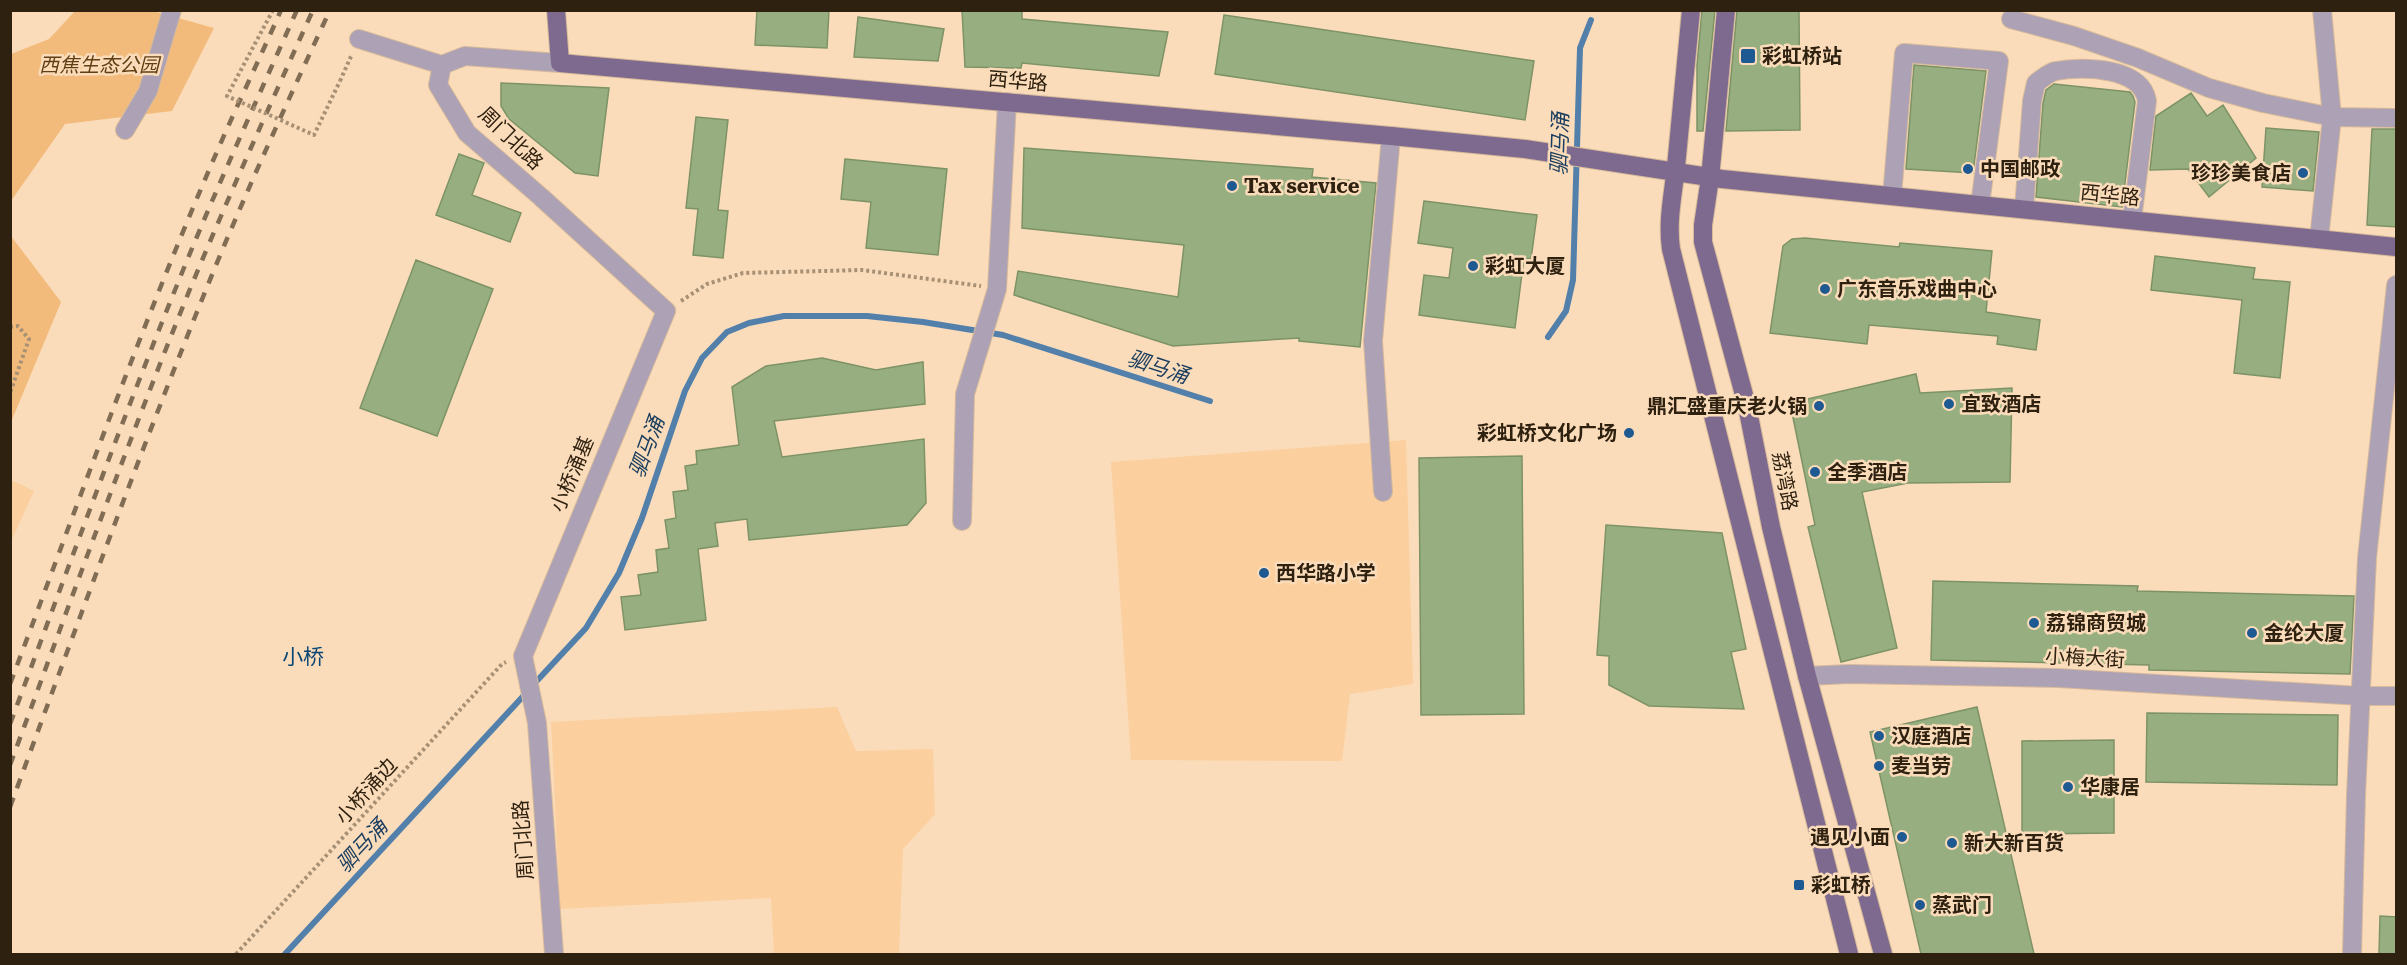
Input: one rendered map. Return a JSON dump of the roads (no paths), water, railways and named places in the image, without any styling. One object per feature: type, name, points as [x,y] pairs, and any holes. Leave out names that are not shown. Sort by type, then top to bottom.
[{"type":"main road","points":[[556,10],[560,63]]},
{"type":"main road","points":[[1691,10],[1668,229],[1671,249],[1850,954]]},
{"type":"main road","name":"荔湾路","points":[[1726,10],[1703,242],[1747,406],[1771,527],[1807,676],[1883,954]]},
{"type":"main road","name":"西华路","points":[[560,63],[1525,149],[1676,170],[1710,177],[2397,247]]},
{"type":"main road","points":[[1671,249],[1703,242]]},
{"type":"street","points":[[125,130],[148,91],[172,10]]},
{"type":"street","points":[[2319,239],[2332,117],[2322,10]]},
{"type":"street","points":[[2012,19],[2074,36],[2127,54],[2209,88],[2263,103],[2332,117],[2397,118]]},
{"type":"street","points":[[359,39],[442,65],[465,56],[560,63]]},
{"type":"street","points":[[1892,196],[1904,53],[1999,61],[1980,205]]},
{"type":"street","name":"周门北路","points":[[442,65],[438,85],[466,133],[541,197],[666,311]]},
{"type":"street","points":[[2024,209],[2032,100],[2036,83],[2054,71],[2085,69],[2115,72],[2137,81],[2145,90],[2147,101],[2132,220]]},
{"type":"street","points":[[962,521],[965,394],[989,309],[997,289],[1007,102]]},
{"type":"street","points":[[1383,492],[1373,341],[1391,136]]},
{"type":"street","points":[[2352,954],[2367,558],[2397,285]]},
{"type":"street","name":"小桥涌基","points":[[523,656],[666,311]]},
{"type":"street","name":"周门北路","points":[[523,656],[537,723],[554,954]]},
{"type":"street","name":"小梅大街","points":[[1807,676],[1849,674],[2058,678],[2361,696],[2397,696]]},
{"type":"waterway","name":"驷马涌","points":[[1548,337],[1566,311],[1573,280],[1580,48],[1591,20]]},
{"type":"waterway","name":"驷马涌","points":[[533,685],[586,628],[619,573],[642,518],[685,391],[702,358],[727,332],[749,323],[784,316],[867,316],[923,322],[1003,335],[1210,401]]},
{"type":"waterway","name":"驷马涌","points":[[285,954],[527,692]]},
{"type":"railway","points":[[10,684],[163,280],[219,147],[281,10]]},
{"type":"railway","points":[[10,724],[155,339],[220,182],[297,10]]},
{"type":"railway","points":[[10,765],[166,348],[250,149],[313,10]]},
{"type":"railway","points":[[10,807],[129,487],[203,297],[330,10]]},
{"type":"place","name":"彩虹桥站","points":[[1748,56]]},
{"type":"place","name":"中国邮政","points":[[1968,169]]},
{"type":"place","name":"珍珍美食店","points":[[2303,173]]},
{"type":"place","name":"Tax service","points":[[1232,186]]},
{"type":"place","name":"彩虹大厦","points":[[1473,266]]},
{"type":"place","name":"广东音乐戏曲中心","points":[[1825,289]]},
{"type":"place","name":"宜致酒店","points":[[1949,404]]},
{"type":"place","name":"鼎汇盛重庆老火锅","points":[[1819,406]]},
{"type":"place","name":"彩虹桥文化广场","points":[[1629,433]]},
{"type":"place","name":"全季酒店","points":[[1815,472]]},
{"type":"place","name":"西华路小学","points":[[1264,573]]},
{"type":"place","name":"荔锦商贸城","points":[[2034,623]]},
{"type":"place","name":"金纶大厦","points":[[2252,633]]},
{"type":"place","name":"汉庭酒店","points":[[1879,736]]},
{"type":"place","name":"麦当劳","points":[[1879,766]]},
{"type":"place","name":"华康居","points":[[2068,787]]},
{"type":"place","name":"遇见小面","points":[[1902,837]]},
{"type":"place","name":"新大新百货","points":[[1952,843]]},
{"type":"place","name":"彩虹桥","points":[[1799,885]]},
{"type":"place","name":"蒸武门","points":[[1920,905]]},
{"type":"district","name":"小桥","points":[[303,657]]},
{"type":"park label","name":"西焦生态公园","points":[[99,65]]}]
